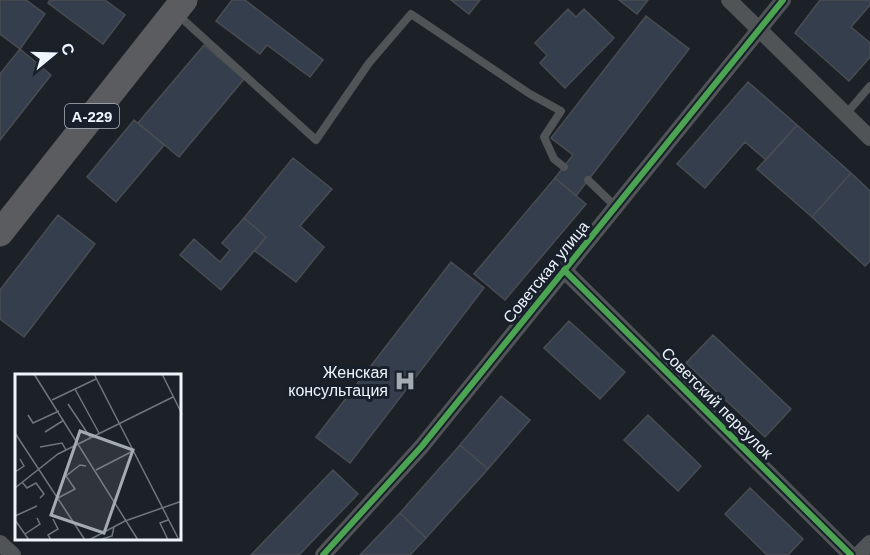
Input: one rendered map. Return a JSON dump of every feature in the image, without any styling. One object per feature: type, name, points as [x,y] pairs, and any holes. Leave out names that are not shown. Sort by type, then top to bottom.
[{"type":"main road","name":"А-229","points":[[0,232],[179,6]]},
{"type":"street","points":[[729,0],[870,138]]},
{"type":"street","name":"Советская улица","points":[[323,555],[422,446],[783,0]]},
{"type":"street","name":"Советский переулок","points":[[564,270],[851,555]]},
{"type":"street","points":[[0,543],[13,555]]},
{"type":"street","points":[[858,555],[870,543]]},
{"type":"lane","points":[[179,6],[316,140],[369,63],[411,14],[530,94],[561,111],[544,137],[554,159],[564,167]]},
{"type":"lane","points":[[846,114],[870,86]]},
{"type":"lane","points":[[588,180],[616,207]]},
{"type":"building","points":[[0,0],[26,0],[45,14],[20,49],[0,34]]},
{"type":"building","points":[[50,0],[105,0],[125,15],[103,44],[48,3]]},
{"type":"building","points":[[232,0],[245,0],[323,60],[310,77],[267,45],[260,54],[216,21]]},
{"type":"building","points":[[451,0],[480,0],[469,14]]},
{"type":"building","points":[[619,0],[648,0],[637,14]]},
{"type":"building","points":[[820,0],[870,0],[870,5],[851,27],[870,43],[870,57],[849,81],[795,33]]},
{"type":"building","points":[[568,9],[576,17],[584,9],[614,38],[565,88],[540,63],[547,55],[535,43]]},
{"type":"building","points":[[646,16],[689,49],[576,196],[555,178],[573,155],[551,138]]},
{"type":"building","points":[[204,45],[244,79],[179,157],[138,123]]},
{"type":"building","points":[[20,49],[51,75],[0,140],[0,74]]},
{"type":"building","points":[[748,82],[797,125],[766,160],[745,142],[705,188],[677,164]]},
{"type":"building","points":[[134,120],[164,145],[116,202],[87,177]]},
{"type":"building","points":[[797,125],[851,173],[812,217],[757,169]]},
{"type":"building","points":[[293,158],[332,189],[300,226],[324,247],[296,282],[255,251],[266,237],[244,218]]},
{"type":"building","points":[[851,173],[870,191],[870,261],[865,266],[812,217]]},
{"type":"building","points":[[555,178],[586,204],[505,300],[474,274]]},
{"type":"building","points":[[58,215],[95,244],[24,337],[0,319],[0,290]]},
{"type":"building","points":[[244,218],[266,237],[221,290],[180,255],[194,239],[220,262],[230,250],[222,243]]},
{"type":"building","points":[[451,262],[484,288],[350,463],[316,437]]},
{"type":"building","points":[[569,321],[625,372],[600,399],[544,348]]},
{"type":"building","points":[[713,335],[791,409],[765,437],[686,363]]},
{"type":"building","points":[[501,396],[530,420],[488,469],[460,445]]},
{"type":"building","points":[[648,415],[701,466],[678,491],[624,440]]},
{"type":"building","points":[[460,445],[488,469],[426,538],[400,513]]},
{"type":"building","points":[[333,470],[358,494],[299,555],[251,555]]},
{"type":"building","points":[[750,488],[803,539],[788,555],[767,555],[725,514]]},
{"type":"building","points":[[400,513],[426,538],[410,555],[360,555]]},
{"type":"cycle path","points":[[323,555],[422,446],[783,0]]},
{"type":"cycle path","points":[[564,270],[851,555]]},
{"type":"place","name":"Женская консультация","points":[[405,381]]}]
